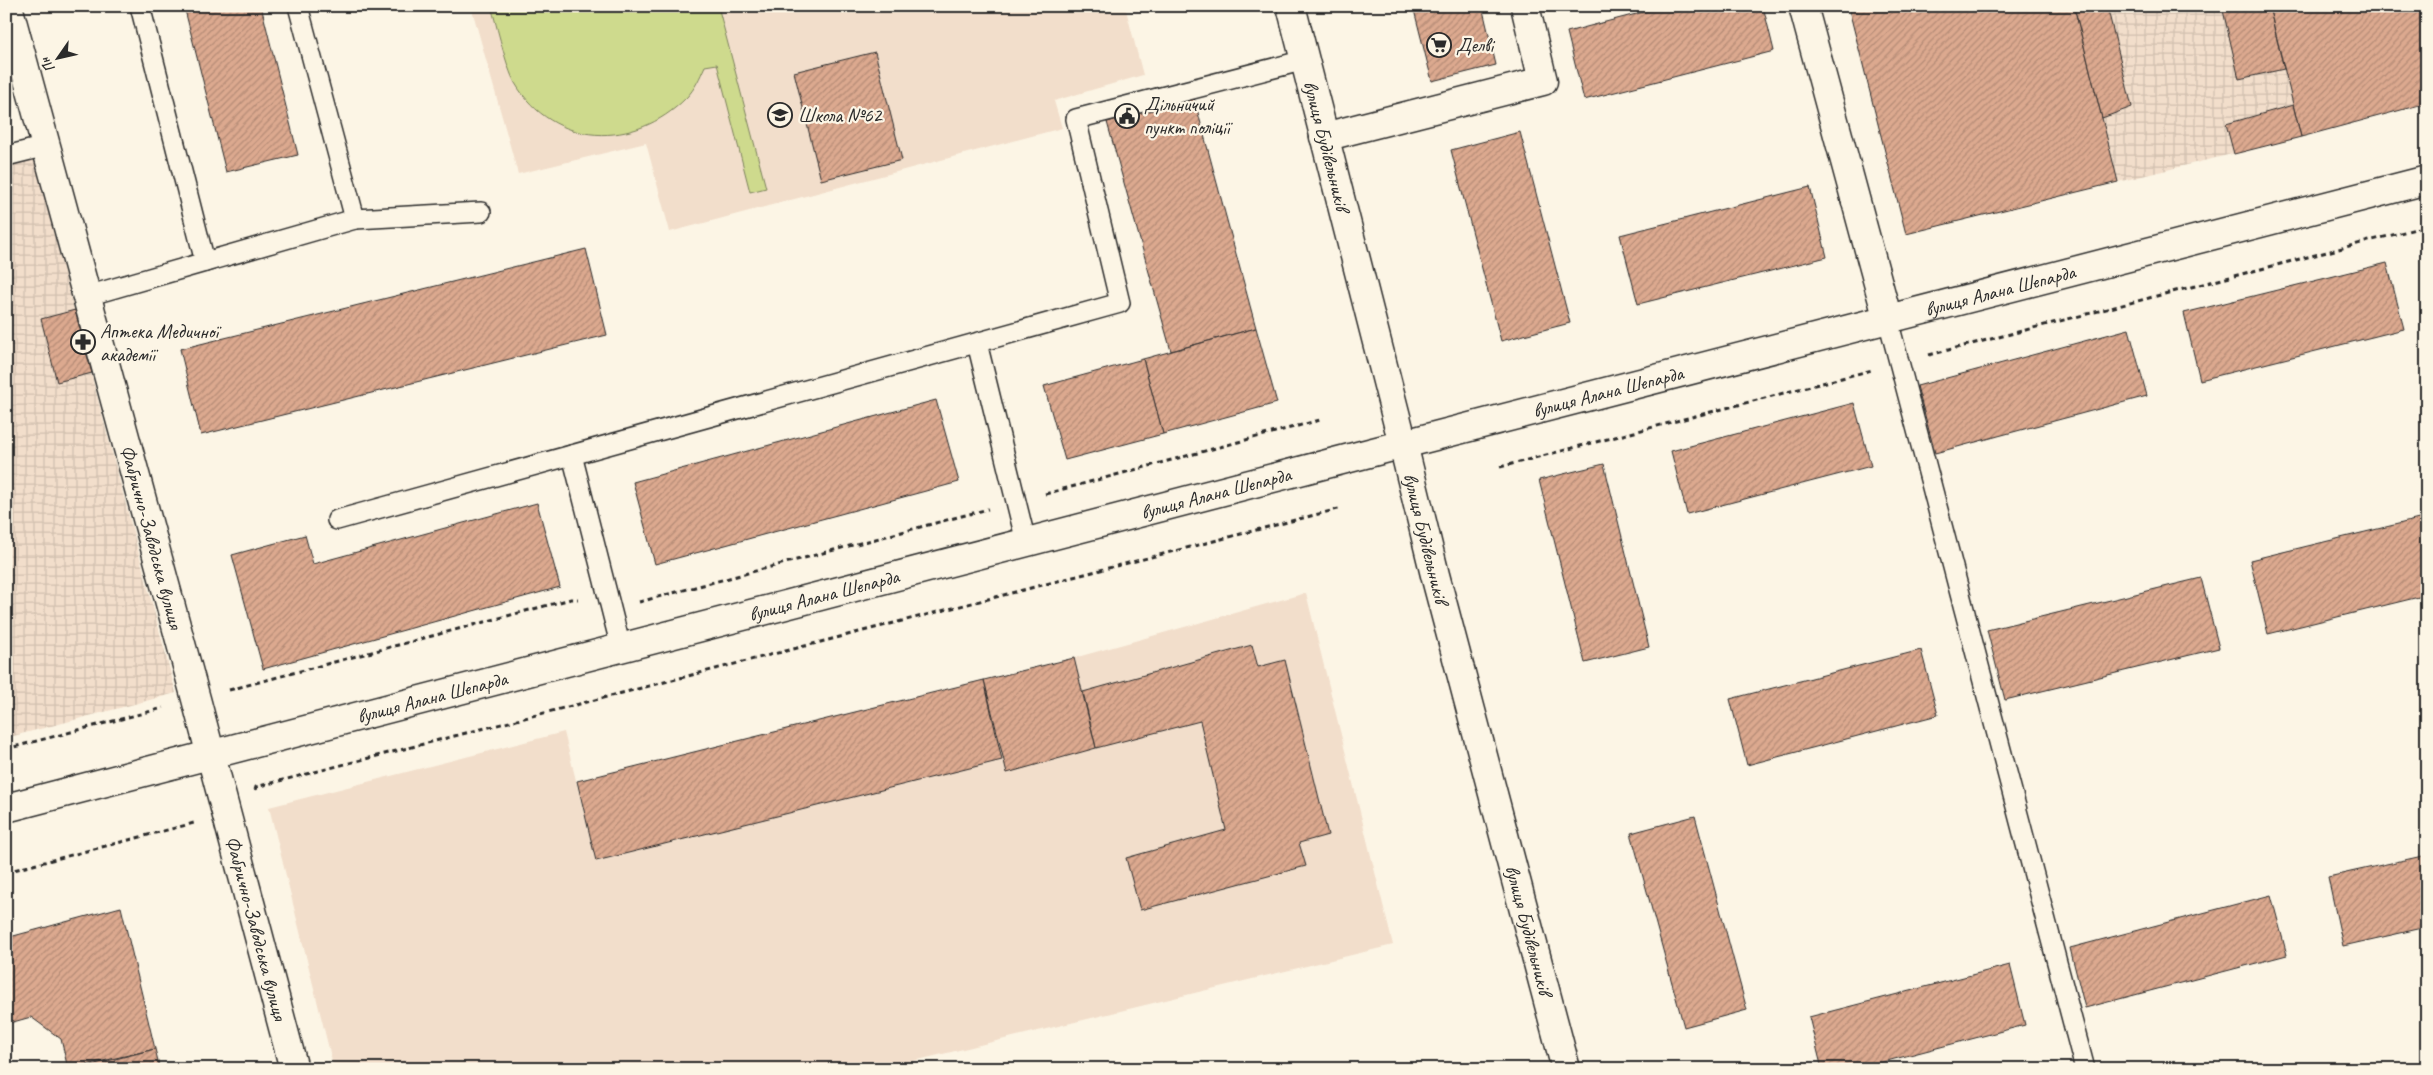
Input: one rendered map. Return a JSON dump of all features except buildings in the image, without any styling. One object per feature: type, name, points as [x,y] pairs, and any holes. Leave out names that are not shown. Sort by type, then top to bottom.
[{"type":"street","name":"вулиця Будівельників","points":[[1291,6],[1435,576],[1566,1069]]},
{"type":"street","points":[[1324,137],[1543,82],[1525,6]]},
{"type":"street","points":[[1803,6],[1888,320]]},
{"type":"street","name":"Фабрично-Заводська вулиця","points":[[8,13],[87,296],[294,1069]]},
{"type":"street","name":"вулиця Алана Шепарда","points":[[6,808],[1403,444],[2427,180]]},
{"type":"lane","points":[[140,6],[205,262]]},
{"type":"lane","points":[[298,6],[355,219]]},
{"type":"lane","points":[[338,520],[1120,303],[1076,119],[1305,60]]},
{"type":"lane","points":[[6,156],[46,146]]},
{"type":"lane","points":[[87,296],[355,219],[481,212]]},
{"type":"lane","points":[[1888,320],[2085,1069]]},
{"type":"lane","points":[[977,343],[1026,542]]},
{"type":"lane","points":[[572,456],[621,648]]},
{"type":"path","points":[[1500,467],[2427,226]]},
{"type":"path","points":[[6,749],[571,599],[641,602],[1320,420]]},
{"type":"path","points":[[6,872],[227,815],[246,807],[256,787],[1342,508]]},
{"type":"shaded area","name":"Школа №62","points":[[471,6],[1125,6],[1143,75],[1054,101],[1062,128],[670,232],[646,143],[518,174]]},
{"type":"shaded area","points":[[1848,6],[2427,6],[2301,137],[1906,234]]},
{"type":"shaded area","points":[[34,159],[176,693],[6,738],[6,167]]},
{"type":"shaded area","points":[[1306,593],[1393,945],[881,1069],[334,1069],[269,807],[564,732],[596,861],[1001,760],[984,680],[1074,658]]},
{"type":"green space","points":[[491,6],[718,6],[766,188],[750,192],[717,64],[705,66],[695,87],[686,98],[666,115],[643,127],[620,133],[596,134],[572,130],[551,120],[531,104],[515,83],[505,57]]},
{"type":"place","name":"Делві","points":[[1439,45]]},
{"type":"place","name":"Школа №62","points":[[780,115]]},
{"type":"place","name":"Дільничий пункт поліції","points":[[1127,116]]},
{"type":"place","name":"Аптека Медичної академії","points":[[83,342]]}]
